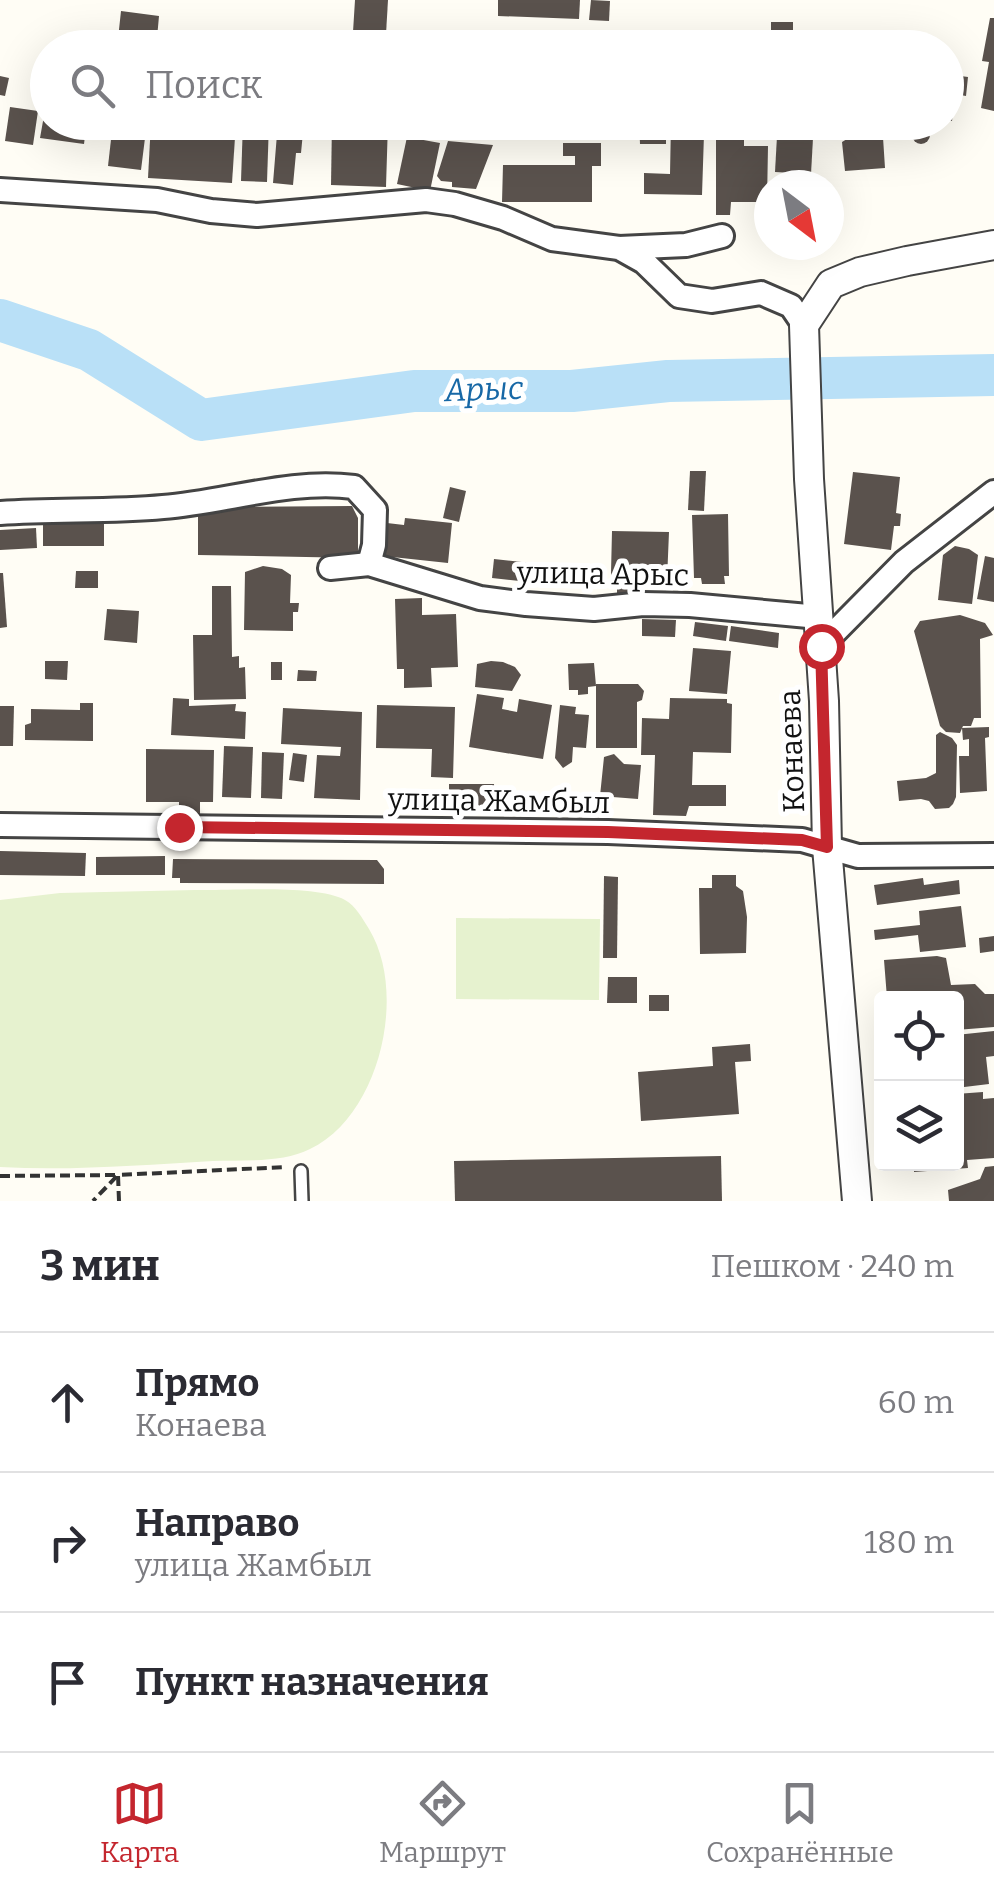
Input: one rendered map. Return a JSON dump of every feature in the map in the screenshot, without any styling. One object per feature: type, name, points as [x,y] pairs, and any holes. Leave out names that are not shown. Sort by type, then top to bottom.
[{"type":"street","points":[[0,190],[157,200],[258,215],[426,200],[487,213],[552,239],[619,248],[686,245],[722,236]]},
{"type":"street","points":[[619,248],[644,262],[679,296],[712,301],[761,292],[791,306],[804,325],[831,284],[891,265],[994,245]]},
{"type":"street","name":"Конаева","points":[[804,325],[827,847],[857,1201]]},
{"type":"street","points":[[0,513],[161,507],[275,488],[332,484],[354,487],[374,510],[374,545],[369,564]]},
{"type":"street","points":[[821,646],[904,562],[994,492]]},
{"type":"street","name":"улица Арыс","points":[[330,568],[369,564],[480,598],[526,604],[594,610],[674,605],[819,617]]},
{"type":"street","name":"улица Жамбыл","points":[[0,825],[608,832],[802,840],[858,856],[994,855]]},
{"type":"lane","points":[[301,1171],[302,1201]]},
{"type":"path","points":[[0,1176],[118,1175],[279,1166],[301,1171]]},
{"type":"path","points":[[93,1201],[118,1175]]},
{"type":"path","points":[[118,1175],[119,1201]]},
{"type":"green space","points":[[273,889],[314,892],[345,900],[369,929],[381,955],[386,1018],[380,1051],[370,1082],[354,1110],[334,1133],[310,1149],[275,1159],[80,1168],[0,1167],[0,900],[60,893]]},
{"type":"green space","points":[[456,918],[600,919],[599,1000],[456,999]]},
{"type":"building","points":[[355,0],[388,0],[386,30],[353,30]]},
{"type":"building","points":[[498,0],[580,0],[579,19],[498,16]]},
{"type":"building","points":[[591,0],[610,1],[609,21],[589,20]]},
{"type":"building","points":[[121,11],[159,16],[158,30],[119,30]]},
{"type":"building","points":[[990,18],[994,18],[994,111],[981,108],[989,62],[982,61]]},
{"type":"building","points":[[771,22],[793,22],[793,30],[771,30]]},
{"type":"building","points":[[0,76],[9,78],[5,96],[0,95]]},
{"type":"building","points":[[10,107],[30,110],[33,145],[5,141]]},
{"type":"building","points":[[111,140],[145,140],[141,170],[108,166]]},
{"type":"building","points":[[150,140],[235,140],[232,183],[148,178]]},
{"type":"building","points":[[242,140],[268,140],[267,182],[241,181]]},
{"type":"building","points":[[277,140],[302,140],[301,153],[296,153],[293,185],[273,183]]},
{"type":"building","points":[[332,140],[387,140],[386,187],[331,185]]},
{"type":"building","points":[[406,140],[440,143],[430,191],[397,184]]},
{"type":"building","points":[[640,140],[666,140],[666,144],[640,144]]},
{"type":"building","points":[[671,140],[704,140],[702,195],[644,194],[644,173],[670,174]]},
{"type":"building","points":[[716,140],[744,140],[744,146],[768,146],[768,170],[754,170],[754,202],[731,202],[730,215],[716,215]]},
{"type":"building","points":[[777,140],[813,140],[811,170],[775,170]]},
{"type":"building","points":[[883,140],[885,168],[845,171],[842,142]]},
{"type":"building","points":[[448,141],[493,145],[476,189],[452,187],[452,182],[441,181],[437,176]]},
{"type":"building","points":[[563,143],[601,143],[601,166],[592,166],[592,202],[502,202],[503,165],[575,165],[575,156],[563,156]]},
{"type":"building","points":[[690,471],[706,471],[704,511],[688,510]]},
{"type":"building","points":[[853,472],[900,477],[896,513],[901,514],[900,526],[894,526],[891,550],[844,544]]},
{"type":"building","points":[[450,487],[466,491],[459,522],[443,518]]},
{"type":"building","points":[[352,506],[358,518],[358,558],[198,555],[198,514],[205,514],[205,507]]},
{"type":"building","points":[[728,514],[729,576],[724,576],[725,584],[702,584],[701,578],[694,578],[692,515]]},
{"type":"building","points":[[405,518],[452,523],[448,563],[383,556],[387,523],[404,525]]},
{"type":"building","points":[[43,524],[104,524],[104,546],[43,546]]},
{"type":"building","points":[[36,528],[37,548],[0,550],[0,530]]},
{"type":"building","points":[[612,531],[669,532],[667,580],[638,580],[638,598],[617,597],[617,578],[613,579],[611,573]]},
{"type":"building","points":[[955,546],[978,555],[972,604],[938,600],[943,555]]},
{"type":"building","points":[[985,556],[994,558],[994,602],[977,599]]},
{"type":"building","points":[[494,559],[531,563],[529,582],[492,578]]},
{"type":"building","points":[[263,566],[291,575],[290,603],[299,603],[298,612],[293,612],[293,631],[244,630],[245,572]]},
{"type":"building","points":[[76,571],[98,571],[98,588],[75,588]]},
{"type":"building","points":[[0,573],[7,627],[0,628]]},
{"type":"building","points":[[212,586],[231,586],[232,657],[239,656],[239,668],[245,667],[246,699],[194,700],[193,635],[212,635]]},
{"type":"building","points":[[422,598],[422,615],[456,614],[458,667],[431,668],[432,687],[404,688],[404,669],[397,669],[395,599]]},
{"type":"building","points":[[107,609],[139,611],[137,643],[104,640]]},
{"type":"building","points":[[960,615],[985,623],[993,635],[980,639],[981,718],[974,718],[971,726],[963,726],[960,733],[946,732],[940,726],[914,631],[920,621]]},
{"type":"building","points":[[642,619],[676,620],[675,637],[642,636]]},
{"type":"building","points":[[695,622],[728,626],[726,641],[693,636]]},
{"type":"building","points":[[731,626],[779,633],[778,648],[729,641]]},
{"type":"building","points":[[693,648],[731,651],[727,694],[689,691]]},
{"type":"building","points":[[45,661],[68,661],[67,680],[45,679]]},
{"type":"building","points":[[491,661],[515,667],[521,675],[512,691],[475,687],[477,664]]},
{"type":"building","points":[[271,662],[282,662],[282,680],[271,680]]},
{"type":"building","points":[[594,663],[596,686],[588,687],[588,694],[578,695],[578,690],[569,690],[568,664]]},
{"type":"building","points":[[298,670],[317,671],[316,681],[297,681]]},
{"type":"building","points":[[596,684],[638,684],[644,691],[642,700],[637,702],[637,748],[596,748]]},
{"type":"building","points":[[477,694],[504,698],[502,709],[517,712],[519,699],[552,705],[543,759],[469,747]]},
{"type":"building","points":[[173,698],[189,699],[189,706],[236,704],[235,711],[246,712],[245,739],[171,735]]},
{"type":"building","points":[[670,698],[727,699],[732,704],[731,753],[693,752],[692,785],[726,785],[726,806],[689,806],[686,816],[653,815],[655,755],[641,755],[642,718],[669,719]]},
{"type":"building","points":[[80,703],[93,703],[93,741],[25,740],[31,709],[80,710]]},
{"type":"building","points":[[377,705],[455,707],[453,778],[431,777],[432,749],[376,748]]},
{"type":"building","points":[[560,705],[576,707],[575,714],[589,715],[586,748],[573,747],[572,762],[563,768],[555,758]]},
{"type":"building","points":[[0,706],[14,706],[13,746],[0,746]]},
{"type":"building","points":[[283,708],[362,712],[360,800],[314,798],[317,755],[340,756],[341,747],[281,744]]},
{"type":"building","points":[[989,727],[989,737],[985,738],[987,791],[960,793],[959,756],[969,756],[969,739],[963,740],[962,728]]},
{"type":"building","points":[[940,732],[957,745],[953,804],[935,809],[929,801],[921,799],[899,801],[897,781],[936,773],[936,735]]},
{"type":"building","points":[[224,746],[253,747],[251,798],[222,797]]},
{"type":"building","points":[[146,749],[214,750],[213,802],[200,802],[200,815],[179,815],[179,802],[146,802]]},
{"type":"building","points":[[262,752],[284,753],[282,799],[261,798]]},
{"type":"building","points":[[293,753],[307,755],[304,782],[289,780]]},
{"type":"building","points":[[614,754],[624,764],[641,765],[638,799],[600,796],[604,757]]},
{"type":"building","points":[[449,784],[494,784],[495,807],[449,807]]},
{"type":"building","points":[[0,851],[86,853],[85,876],[0,875]]},
{"type":"building","points":[[165,856],[165,875],[96,875],[96,857]]},
{"type":"building","points":[[173,859],[377,860],[384,869],[384,884],[180,883],[180,878],[172,878]]},
{"type":"building","points":[[712,875],[736,875],[736,886],[743,891],[746,953],[700,954],[699,888],[712,888]]},
{"type":"building","points":[[604,876],[618,877],[617,958],[603,958]]},
{"type":"building","points":[[923,878],[924,885],[959,880],[960,894],[877,905],[874,885]]},
{"type":"building","points":[[961,906],[966,947],[920,952],[918,935],[875,940],[874,930],[920,925],[919,911]]},
{"type":"building","points":[[994,936],[994,951],[980,953],[979,938]]},
{"type":"building","points":[[946,958],[951,985],[975,984],[985,994],[994,994],[994,1027],[964,1029],[964,991],[886,991],[884,960]]},
{"type":"building","points":[[608,977],[637,977],[637,1003],[607,1003]]},
{"type":"building","points":[[649,995],[669,995],[669,1011],[649,1011]]},
{"type":"building","points":[[994,1031],[994,1056],[986,1057],[989,1084],[964,1087],[964,1034]]},
{"type":"building","points":[[750,1044],[751,1061],[735,1062],[739,1114],[641,1121],[638,1072],[713,1066],[712,1047]]},
{"type":"building","points":[[983,1092],[983,1099],[994,1098],[994,1158],[967,1160],[968,1168],[964,1168],[964,1093]]},
{"type":"building","points":[[721,1156],[722,1201],[455,1201],[454,1161]]},
{"type":"building","points":[[994,1166],[994,1201],[949,1201],[948,1190],[980,1179],[985,1167]]},
{"type":"waterway","name":"Арыс","points":[[0,320],[89,350],[201,420],[414,391],[572,391],[668,381],[994,375]]},
{"type":"route","points":[[179,827],[608,832],[802,840],[827,847],[821,646]]}]
